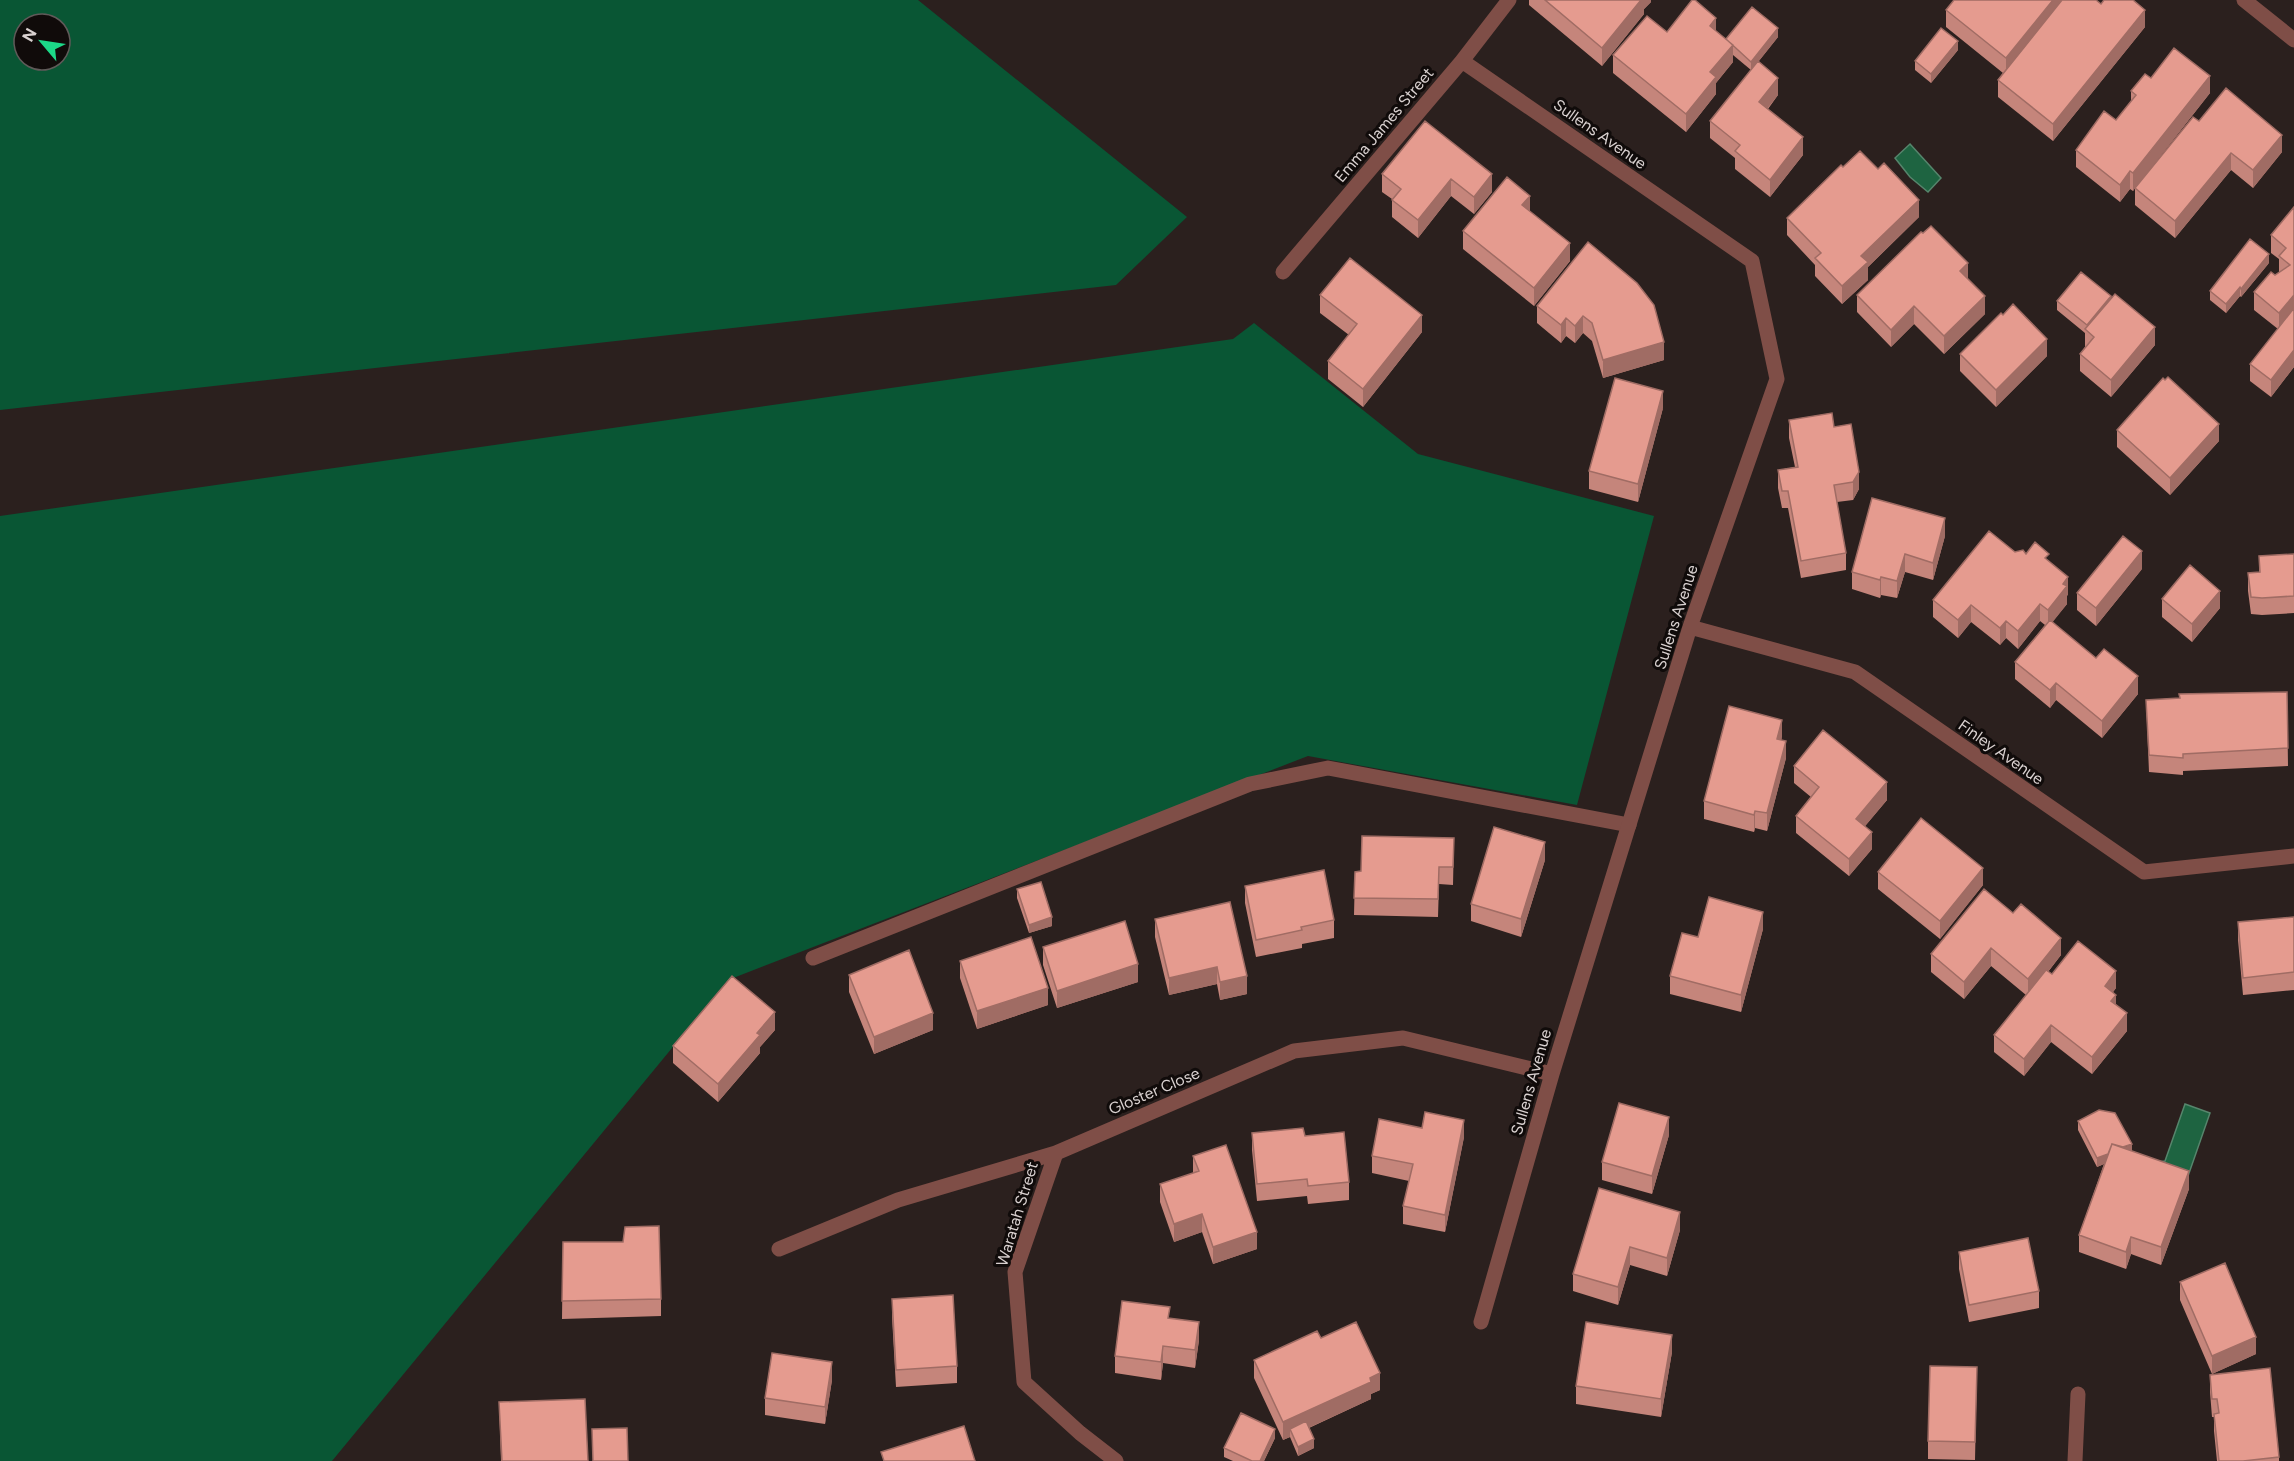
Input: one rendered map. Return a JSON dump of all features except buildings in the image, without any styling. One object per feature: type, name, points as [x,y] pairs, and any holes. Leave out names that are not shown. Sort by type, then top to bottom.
[{"type":"street","name":"Emma James Street","points":[[1283,272],[1462,61],[1509,0]]},
{"type":"street","points":[[2244,0],[2294,40]]},
{"type":"street","name":"Sullens Avenue","points":[[1462,61],[1752,261],[1778,378],[1690,627],[1552,1074],[1481,1322]]},
{"type":"street","name":"Finley Avenue","points":[[1690,627],[1855,672],[2144,872],[2294,856]]},
{"type":"street","points":[[813,958],[1250,784],[1328,768],[1629,825]]},
{"type":"street","name":"Gloster Close","points":[[779,1249],[898,1200],[1056,1153],[1294,1051],[1403,1038],[1552,1074]]},
{"type":"street","name":"Waratah Street","points":[[1056,1153],[1015,1272],[1024,1382],[1080,1433],[1116,1461]]},
{"type":"street","points":[[2075,1461],[2078,1394]]},
{"type":"shaded area","points":[[0,0],[918,0],[1187,217],[1116,285],[0,410]]},
{"type":"shaded area","points":[[1910,144],[1941,178],[1928,192],[1910,177],[1895,158]]},
{"type":"shaded area","points":[[1254,323],[1418,454],[1654,516],[1577,805],[1308,756],[728,980],[332,1461],[0,1461],[0,516],[1233,339]]},
{"type":"shaded area","points":[[2185,1104],[2210,1113],[2187,1179],[2158,1162],[2165,1161]]}]
